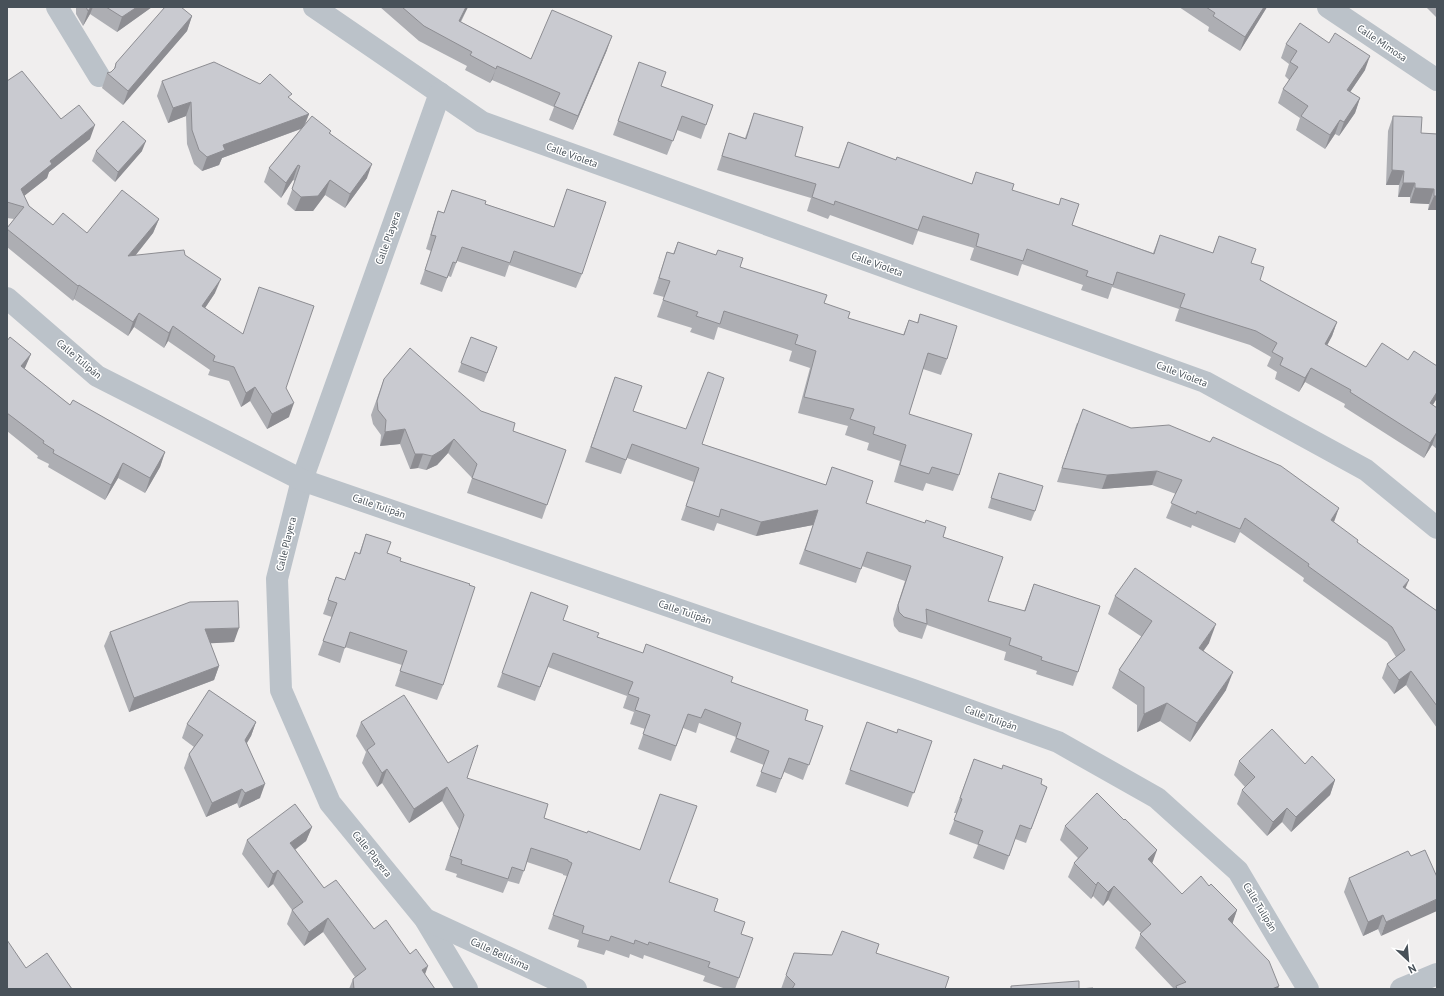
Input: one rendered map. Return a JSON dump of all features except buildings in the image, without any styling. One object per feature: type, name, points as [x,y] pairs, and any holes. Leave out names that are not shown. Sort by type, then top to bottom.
[{"type":"street","points":[[57,7],[99,76]]},
{"type":"street","name":"Calle Violeta","points":[[314,7],[482,122],[1205,382],[1366,470],[1437,528]]},
{"type":"street","name":"Calle Mimosa","points":[[1328,7],[1437,80]]},
{"type":"street","name":"Calle Playera","points":[[440,93],[302,480],[277,579],[282,690],[330,802],[425,919],[467,989]]},
{"type":"street","name":"Calle Tulipán","points":[[7,298],[96,376],[302,480],[913,690],[1058,742],[1157,798],[1238,871],[1308,989]]},
{"type":"street","name":"Calle Bellísima","points":[[425,919],[576,989]]},
{"type":"street","points":[[1401,989],[1437,974]]}]
